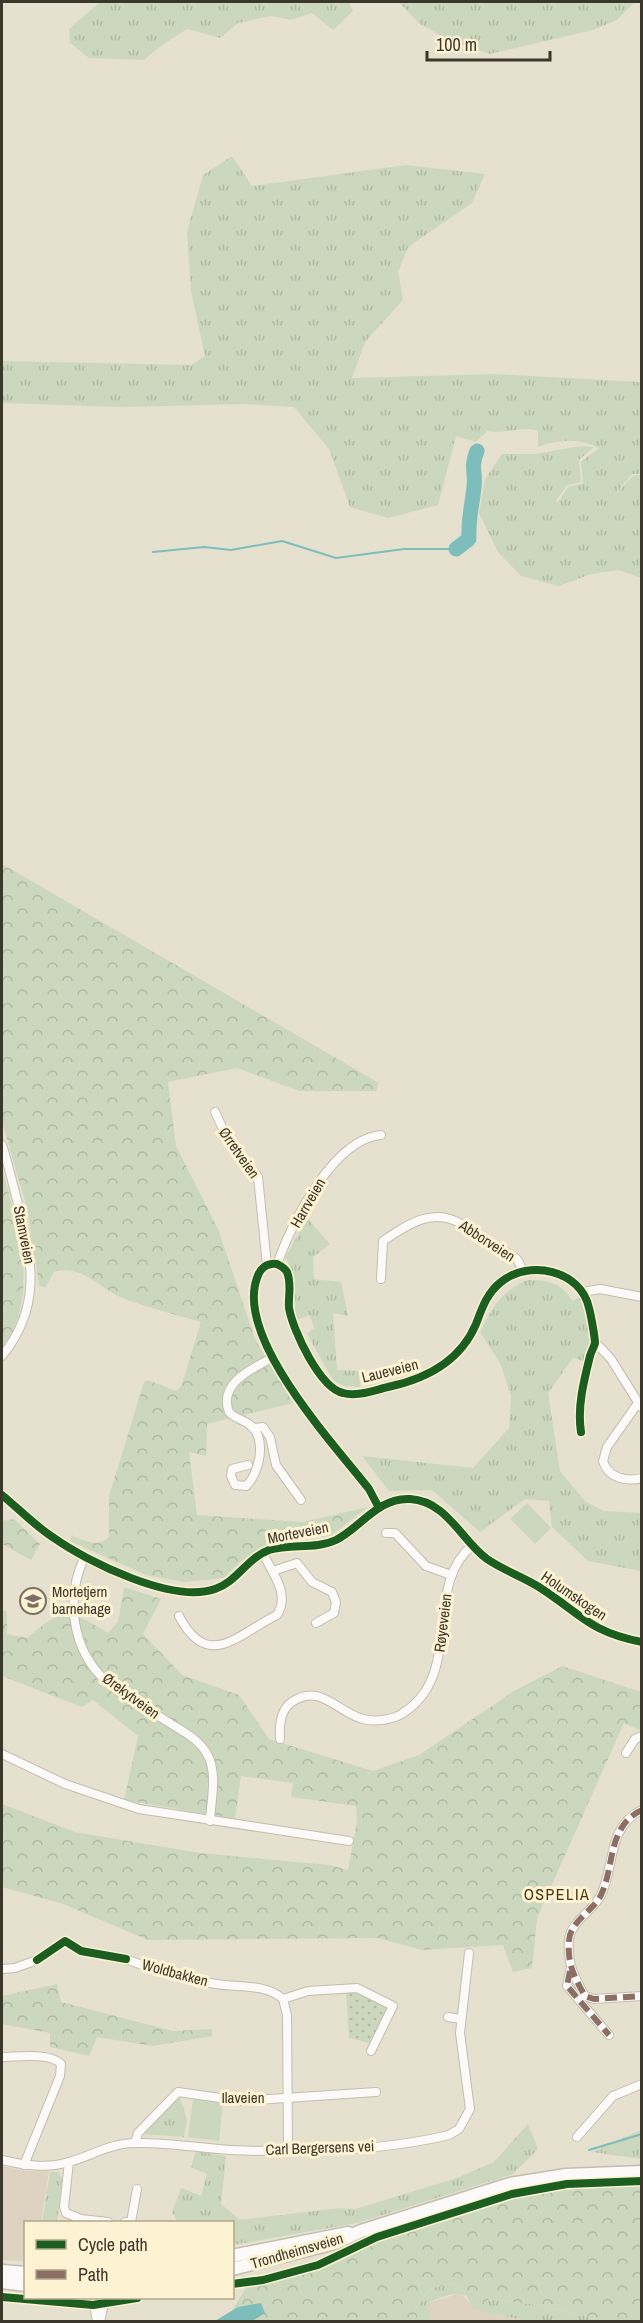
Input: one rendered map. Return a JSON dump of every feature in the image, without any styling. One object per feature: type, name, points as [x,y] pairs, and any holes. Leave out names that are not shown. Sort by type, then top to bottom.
[{"type":"highway","name":"Trondheimsveien","points":[[234,2268],[335,2243],[361,2231],[521,2182],[566,2175],[642,2172]]},
{"type":"highway","name":"Trondheimsveien","points":[[234,2256],[333,2234],[361,2231]]},
{"type":"highway","points":[[2,2271],[24,2273]]},
{"type":"highway","points":[[2,2282],[24,2285]]},
{"type":"street","name":"Ørretveien","points":[[215,1112],[230,1144],[258,1177],[267,1265]]},
{"type":"street","name":"Harrveien","points":[[277,1263],[321,1177],[364,1140],[381,1135]]},
{"type":"street","name":"Stamveien","points":[[2,1145],[30,1253],[31,1282],[22,1322],[2,1356]]},
{"type":"street","name":"Abborveien","points":[[381,1279],[383,1241],[417,1220],[439,1216],[454,1220],[493,1246],[513,1254],[519,1260],[522,1271]]},
{"type":"street","points":[[277,1263],[267,1265],[260,1270],[255,1283],[253,1305],[263,1342],[272,1358],[369,1489],[379,1508]]},
{"type":"street","name":"Laueveien","points":[[277,1263],[288,1276],[291,1315],[305,1348],[328,1385],[339,1392],[352,1394],[414,1381],[440,1368],[465,1344],[485,1300],[494,1287],[506,1278],[522,1271]]},
{"type":"street","points":[[522,1271],[544,1271],[563,1276],[583,1292],[589,1307],[595,1342],[580,1403],[581,1432]]},
{"type":"street","points":[[583,1292],[600,1289],[642,1297]]},
{"type":"street","points":[[595,1342],[611,1359],[640,1405],[607,1447],[603,1461],[614,1477],[626,1480],[642,1478]]},
{"type":"street","points":[[248,1465],[232,1468],[231,1476],[236,1485],[243,1487],[249,1483],[258,1465],[260,1446],[253,1428],[231,1415],[227,1405],[228,1393],[241,1376],[272,1358]]},
{"type":"street","points":[[253,1428],[260,1426],[266,1430],[276,1465],[301,1500]]},
{"type":"street","name":"Morteveien","points":[[2,1495],[51,1537],[86,1556],[147,1584],[201,1592],[222,1586],[251,1560],[263,1553],[278,1548],[329,1543],[379,1508],[402,1500],[425,1502],[441,1511],[471,1542]]},
{"type":"street","name":"Røyeveien","points":[[386,1533],[395,1533],[426,1566],[450,1575]]},
{"type":"street","name":"Røyeveien","points":[[280,1739],[283,1712],[289,1704],[302,1697],[319,1696],[367,1720],[393,1718],[413,1706],[428,1684],[440,1655],[450,1575],[471,1542]]},
{"type":"street","name":"Holumskogen","points":[[471,1542],[486,1558],[540,1588],[588,1624],[608,1633],[642,1642]]},
{"type":"street","points":[[179,1616],[188,1634],[211,1646],[227,1645],[277,1614],[281,1608],[282,1596],[273,1571],[263,1553]]},
{"type":"street","name":"Ørekytveien","points":[[86,1556],[77,1577],[73,1602],[76,1628],[84,1652],[94,1668],[111,1685],[204,1749],[213,1773],[210,1821]]},
{"type":"street","points":[[273,1571],[297,1563],[312,1582],[332,1592],[336,1602],[334,1613],[316,1623]]},
{"type":"street","points":[[626,1753],[635,1739],[642,1736]]},
{"type":"street","points":[[2,1754],[65,1784],[121,1804],[210,1821],[349,1841]]},
{"type":"street","points":[[609,2035],[567,1986],[570,1971],[569,1937],[572,1930],[601,1895],[614,1838],[633,1814],[642,1810]]},
{"type":"street","name":"Carl Bergersens vei","points":[[2,2160],[42,2166],[69,2162],[114,2146],[135,2143],[230,2150],[375,2146],[440,2137],[459,2129],[470,2109],[470,2097],[460,2046],[460,2019],[470,1953]]},
{"type":"street","name":"Woldbakken","points":[[126,1959],[174,1976],[219,1985],[270,1990],[284,2000]]},
{"type":"street","points":[[2,1969],[15,1968],[37,1960]]},
{"type":"street","points":[[570,1971],[585,1996],[594,1999],[642,1995]]},
{"type":"street","points":[[288,2150],[287,2014],[284,2000],[308,1991],[357,1988],[393,2006],[371,2051]]},
{"type":"street","points":[[448,2018],[460,2019]]},
{"type":"street","points":[[2,2057],[46,2058],[58,2060],[62,2064],[60,2076],[24,2165]]},
{"type":"street","points":[[577,2137],[613,2096],[642,2084]]},
{"type":"street","name":"Ilaveien","points":[[135,2143],[138,2133],[178,2092],[241,2101],[376,2092]]},
{"type":"street","points":[[69,2162],[64,2207],[66,2213],[94,2221]]},
{"type":"street","points":[[131,2221],[137,2189]]},
{"type":"street","points":[[93,2299],[98,2322]]},
{"type":"street","points":[[98,2322],[105,2299]]},
{"type":"shaded area","points":[[2,2166],[26,2171],[49,2171],[41,2221],[24,2221],[24,2261],[2,2260]]},
{"type":"shaded area","points":[[460,2293],[478,2311],[528,2321],[430,2321],[431,2317],[426,2304]]},
{"type":"green space","points":[[100,2],[349,2],[353,11],[333,30],[312,13],[291,20],[271,16],[238,23],[220,38],[187,29],[144,60],[89,58],[70,43],[69,29]]},
{"type":"green space","points":[[399,2],[634,3],[617,20],[593,30],[490,54],[453,42],[420,24]]},
{"type":"green space","points":[[232,156],[252,186],[406,165],[485,174],[472,203],[408,247],[398,272],[403,300],[365,342],[352,378],[494,374],[641,382],[641,474],[632,474],[613,497],[633,476],[641,475],[641,578],[619,570],[591,574],[559,586],[521,576],[498,552],[479,513],[485,479],[502,454],[535,454],[581,446],[594,447],[579,460],[581,482],[567,485],[556,501],[558,502],[568,487],[583,483],[581,462],[599,448],[584,442],[561,441],[538,447],[538,431],[532,429],[487,431],[476,442],[456,436],[438,505],[388,518],[350,507],[329,449],[294,407],[245,404],[123,407],[2,403],[2,361],[191,365],[205,356],[191,291],[187,232],[203,175]]},
{"type":"green space","points":[[2,864],[379,1083],[376,1091],[299,1091],[237,1068],[168,1082],[176,1146],[218,1229],[255,1339],[293,1403],[207,1424],[206,1456],[189,1452],[197,1515],[303,1522],[368,1507],[330,1536],[266,1545],[240,1562],[224,1578],[184,1582],[146,1575],[70,1541],[72,1535],[96,1543],[109,1537],[109,1496],[144,1382],[148,1380],[176,1391],[181,1387],[201,1322],[125,1299],[74,1271],[54,1272],[45,1288],[39,1285],[27,1208],[2,1122]]},
{"type":"green space","points":[[2,1168],[19,1236],[24,1283],[21,1306],[14,1328],[2,1348]]},
{"type":"green space","points":[[307,1218],[330,1244],[313,1257],[314,1279],[341,1282],[348,1316],[333,1313],[337,1370],[359,1371],[360,1387],[343,1386],[333,1380],[307,1334],[314,1328],[310,1315],[296,1320],[293,1272],[285,1258]]},
{"type":"green space","points":[[527,1280],[553,1283],[564,1290],[572,1301],[584,1295],[592,1338],[587,1362],[573,1358],[548,1393],[560,1471],[586,1502],[604,1511],[641,1513],[641,1571],[588,1561],[552,1527],[549,1501],[525,1499],[480,1532],[432,1490],[389,1491],[362,1456],[473,1468],[509,1428],[511,1396],[500,1363],[480,1332],[498,1301],[510,1289]]},
{"type":"green space","points":[[527,1503],[551,1528],[535,1544],[510,1519]]},
{"type":"green space","points":[[14,1519],[40,1544],[31,1560],[2,1544],[2,1521]]},
{"type":"green space","points":[[124,1587],[161,1599],[143,1634],[182,1675],[239,1695],[269,1739],[373,1771],[419,1755],[514,1691],[562,1666],[641,1692],[641,1731],[624,1723],[537,1918],[532,1968],[513,1972],[503,1945],[422,1950],[378,1938],[148,1940],[63,1904],[2,1887],[2,1804],[75,1832],[200,1853],[329,1865],[348,1870],[357,1822],[356,1806],[291,1797],[293,1783],[241,1776],[235,1819],[124,1800],[138,1736],[93,1700],[82,1707],[2,1676],[2,1610],[7,1611],[7,1634],[27,1638],[58,1616],[66,1615],[84,1619],[108,1633],[118,1622]]},
{"type":"green space","points":[[57,1984],[61,2002],[173,2031],[212,2029],[212,2036],[153,2046],[97,2037],[89,2056],[50,2047],[50,2033],[2,2024],[2,1996]]},
{"type":"green space","points":[[346,1990],[365,1994],[389,2008],[370,2043],[349,2038]]},
{"type":"green space","points":[[179,2096],[187,2119],[184,2137],[142,2134]]},
{"type":"green space","points":[[193,2099],[223,2104],[219,2141],[188,2137]]},
{"type":"green space","points":[[528,2124],[538,2149],[513,2174],[357,2223],[234,2245],[234,2221],[177,2221],[172,2212],[181,2188],[201,2196],[207,2174],[191,2167],[196,2151],[226,2156],[221,2204],[240,2220],[339,2208],[355,2209],[457,2178],[494,2162]]},
{"type":"green space","points":[[641,2130],[641,2159],[592,2152]]},
{"type":"green space","points":[[50,2172],[58,2172],[62,2178],[57,2221],[42,2221]]},
{"type":"green space","points":[[641,2180],[641,2321],[608,2321],[538,2305],[489,2299],[478,2311],[473,2308],[462,2287],[452,2284],[431,2288],[415,2309],[418,2317],[430,2321],[221,2322],[226,2320],[247,2286],[512,2194],[571,2184]]},
{"type":"green space","points":[[452,2284],[462,2287],[466,2296],[451,2295],[426,2304],[431,2317],[430,2321],[418,2317],[415,2310],[431,2288]]},
{"type":"green space","points":[[489,2299],[538,2305],[608,2321],[528,2321],[478,2311]]},
{"type":"water","points":[[261,2303],[265,2313],[252,2321],[215,2321],[238,2307]]},
{"type":"waterway","points":[[456,549],[469,539],[474,462],[477,451]]},
{"type":"waterway","points":[[153,552],[204,547],[231,550],[282,541],[336,558],[404,549],[456,549]]},
{"type":"waterway","points":[[589,2150],[642,2134]]},
{"type":"marked path","points":[[642,1810],[631,1817],[617,1836],[601,1895],[573,1927],[569,1940],[572,1969],[585,1996],[594,1999],[642,1996]]},
{"type":"marked path","points":[[570,1971],[567,1986],[609,2035]]},
{"type":"cycle path","points":[[379,1508],[369,1489],[312,1418],[273,1359],[260,1330],[254,1302],[257,1278],[260,1271],[267,1265],[277,1264],[287,1272],[290,1286],[289,1308],[292,1318],[302,1344],[317,1370],[334,1389],[348,1394],[366,1393],[402,1384],[440,1367],[461,1349],[492,1291],[512,1275],[539,1270],[565,1277],[584,1295],[590,1311],[595,1340],[582,1394],[581,1432]]},
{"type":"cycle path","points":[[2,1495],[47,1533],[69,1548],[109,1569],[155,1586],[177,1591],[197,1592],[223,1586],[254,1558],[269,1550],[328,1543],[336,1540],[389,1503],[410,1499],[423,1501],[444,1514],[487,1559],[539,1587],[597,1627],[609,1633],[642,1642]]},
{"type":"cycle path","points":[[37,1960],[65,1941],[81,1951],[126,1959]]},
{"type":"cycle path","points":[[234,2284],[263,2280],[318,2265],[377,2237],[512,2194],[567,2184],[642,2181]]},
{"type":"cycle path","points":[[2,2297],[24,2299]]},
{"type":"cycle path","points":[[25,2299],[93,2305],[131,2299]]},
{"type":"place","name":"Mortetjern barnehage","points":[[33,1601]]},
{"type":"district","name":"OSPELIA","points":[[557,1894]]}]
